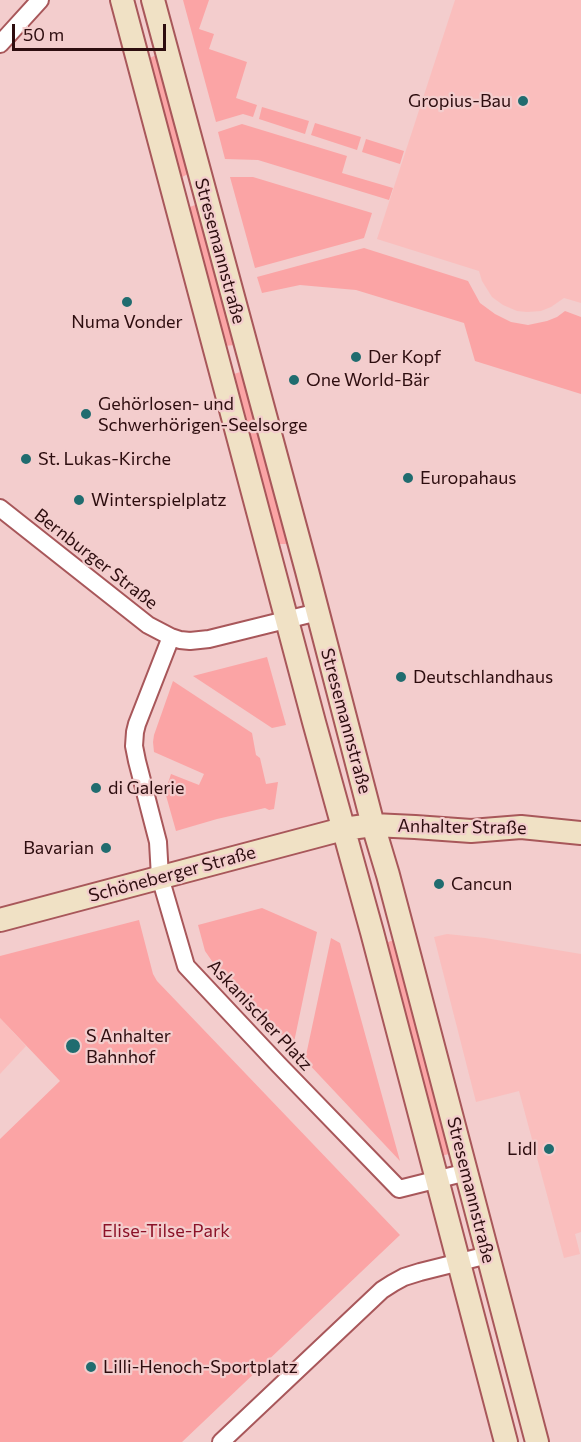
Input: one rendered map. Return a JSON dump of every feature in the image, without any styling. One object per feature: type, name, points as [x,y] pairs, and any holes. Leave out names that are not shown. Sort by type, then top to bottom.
[{"type":"main road","name":"Stresemannstraße","points":[[122,0],[506,1442]]},
{"type":"main road","name":"Stresemannstraße","points":[[153,0],[318,612],[537,1442]]},
{"type":"main road","points":[[135,47],[163,40]]},
{"type":"main road","points":[[174,195],[203,187]]},
{"type":"main road","points":[[219,363],[248,356]]},
{"type":"main road","points":[[271,557],[301,549]]},
{"type":"main road","name":"Anhalter Straße","points":[[343,829],[373,825],[471,831],[520,827],[581,833]]},
{"type":"main road","name":"Schöneberger Straße","points":[[0,920],[343,829]]},
{"type":"street","points":[[0,44],[40,0]]},
{"type":"street","name":"Bernburger Straße","points":[[0,508],[148,625],[171,637]]},
{"type":"street","points":[[171,637],[190,641],[209,639],[318,612]]},
{"type":"street","name":"Askanischer Platz","points":[[171,637],[137,724],[134,739],[135,752],[158,842],[160,877],[186,966],[399,1189],[467,1172]]},
{"type":"street","points":[[221,1442],[382,1290],[404,1277],[488,1255]]},
{"type":"shaded area","points":[[455,0],[581,0],[581,303],[564,298],[541,311],[517,311],[492,297],[479,271],[377,239]]},
{"type":"shaded area","points":[[447,934],[581,954],[581,1232],[575,1234],[580,1254],[564,1258],[519,1091],[476,1102],[434,937]]},
{"type":"shaded area","points":[[0,1018],[26,1046],[0,1074]]},
{"type":"green space","points":[[183,0],[209,0],[199,29],[214,34],[209,49],[247,62],[236,98],[257,105],[253,117],[243,114],[216,122]]},
{"type":"green space","points":[[157,56],[188,174],[182,177],[178,174],[148,59]]},
{"type":"green space","points":[[262,107],[309,121],[305,134],[259,119]]},
{"type":"green space","points":[[315,123],[361,137],[357,150],[311,135]]},
{"type":"green space","points":[[242,124],[347,156],[342,173],[393,188],[389,200],[258,160],[225,159],[218,132]]},
{"type":"green space","points":[[366,139],[404,151],[400,164],[362,152]]},
{"type":"green space","points":[[230,177],[253,177],[372,213],[364,238],[255,268]]},
{"type":"green space","points":[[195,205],[199,207],[234,345],[225,346],[188,209]]},
{"type":"green space","points":[[364,248],[468,281],[480,303],[511,322],[528,325],[547,321],[565,311],[581,317],[581,394],[475,361],[464,323],[356,290],[300,285],[262,293],[257,277]]},
{"type":"green space","points":[[240,372],[243,374],[287,540],[286,544],[278,544],[233,376]]},
{"type":"green space","points":[[267,657],[286,725],[272,728],[193,676]]},
{"type":"green space","points":[[173,681],[252,733],[256,755],[260,758],[266,784],[278,782],[274,809],[265,808],[176,831],[165,792],[171,774],[199,785],[204,774],[154,752],[154,735]]},
{"type":"green space","points":[[262,908],[317,932],[293,1047],[214,964],[205,951],[198,925]]},
{"type":"green space","name":"Elise-Tilse-Park","points":[[139,920],[153,974],[157,981],[400,1235],[182,1442],[0,1442],[0,1139],[60,1081],[0,1018],[0,956]]},
{"type":"green space","points":[[331,938],[340,943],[400,1161],[305,1060]]},
{"type":"green space","points":[[394,940],[453,1153],[437,1157],[385,943]]},
{"type":"place","name":"Gropius-Bau","points":[[523,101]]},
{"type":"place","name":"Numa Vonder","points":[[127,302]]},
{"type":"place","name":"Der Kopf","points":[[356,357]]},
{"type":"place","name":"One World-Bär","points":[[294,380]]},
{"type":"place","name":"Gehörlosen- und Schwerhörigen-Seelsorge","points":[[86,414]]},
{"type":"place","name":"St. Lukas-Kirche","points":[[26,459]]},
{"type":"place","name":"Europahaus","points":[[408,478]]},
{"type":"place","name":"Winterspielplatz","points":[[79,500]]},
{"type":"place","name":"Deutschlandhaus","points":[[401,677]]},
{"type":"place","name":"di Galerie","points":[[96,788]]},
{"type":"place","name":"Bavarian","points":[[106,848]]},
{"type":"place","name":"Cancun","points":[[439,884]]},
{"type":"place","name":"S Anhalter Bahnhof","points":[[73,1046]]},
{"type":"place","name":"Lidl","points":[[549,1149]]},
{"type":"place","name":"Lilli-Henoch-Sportplatz","points":[[91,1367]]}]
